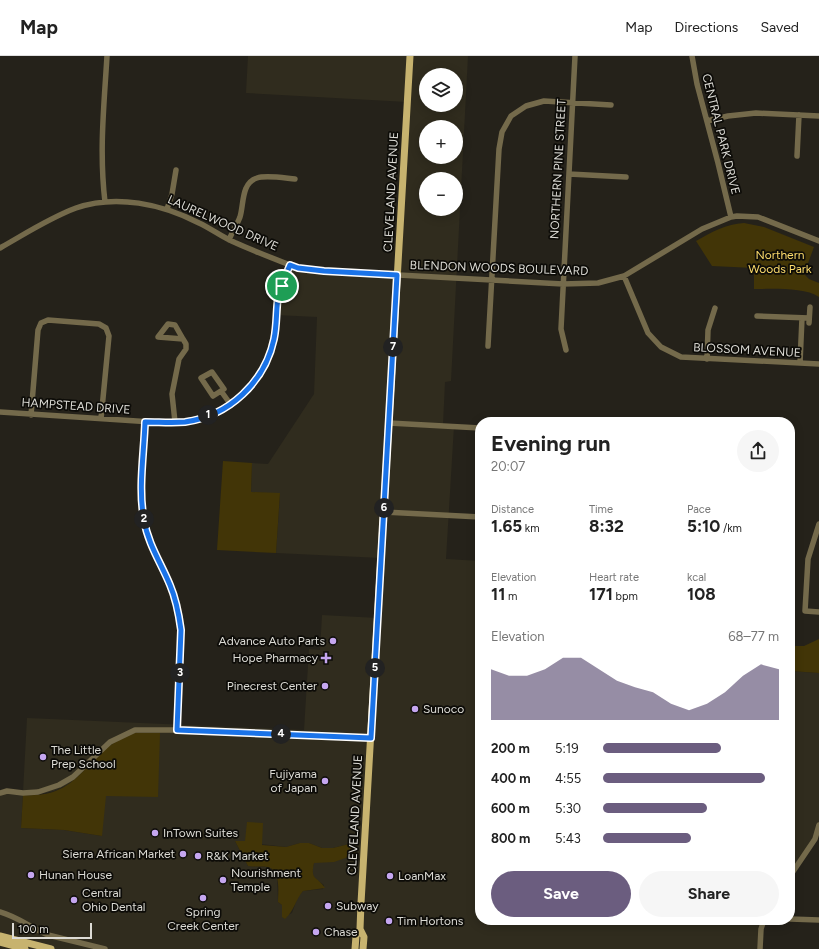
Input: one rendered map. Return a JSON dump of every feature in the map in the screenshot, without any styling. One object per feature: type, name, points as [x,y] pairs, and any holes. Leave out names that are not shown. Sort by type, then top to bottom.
[{"type":"main road","name":"CLEVELAND AVENUE","points":[[355,949],[356,936],[360,929],[410,56]]},
{"type":"main road","name":"CLEVELAND AVENUE","points":[[360,929],[364,937],[363,949]]},
{"type":"main road","points":[[0,936],[51,949]]},
{"type":"main road","points":[[0,942],[25,949]]},
{"type":"street","points":[[105,202],[101,152],[107,56]]},
{"type":"street","name":"NORTHERN PINE STREET","points":[[566,350],[561,329],[575,56]]},
{"type":"street","name":"CENTRAL PARK DRIVE","points":[[692,56],[697,84],[731,217]]},
{"type":"street","points":[[488,346],[499,149],[502,132],[511,116],[526,106],[544,102],[611,105]]},
{"type":"street","points":[[707,121],[728,116],[756,113],[819,116]]},
{"type":"street","points":[[797,156],[799,115]]},
{"type":"street","points":[[168,209],[176,170]]},
{"type":"street","points":[[569,174],[626,177]]},
{"type":"street","points":[[229,240],[240,216],[246,187],[251,182],[256,178],[263,177],[295,178]]},
{"type":"street","name":"LAURELWOOD DRIVE","points":[[0,248],[38,226],[67,212],[88,205],[105,202],[134,202],[168,209],[199,223],[229,240],[298,268],[397,275]]},
{"type":"street","name":"BLENDON WOODS BOULEVARD","points":[[397,275],[563,284],[598,283],[624,276],[702,229],[731,217],[743,215],[758,216],[819,241]]},
{"type":"street","name":"HAMPSTEAD DRIVE","points":[[0,412],[145,422],[185,422],[201,418],[231,405],[257,380],[266,362],[274,341],[279,292],[290,265]]},
{"type":"street","name":"BLOSSOM AVENUE","points":[[624,276],[648,333],[661,347],[681,357],[819,364]]},
{"type":"street","points":[[757,316],[802,318],[809,320],[810,307]]},
{"type":"street","points":[[707,359],[708,330],[715,308]]},
{"type":"street","points":[[800,363],[802,318]]},
{"type":"street","points":[[31,415],[38,330],[41,323],[48,320],[99,324],[106,328],[109,336],[101,419]]},
{"type":"street","points":[[175,422],[172,394],[179,360],[187,346],[183,339]]},
{"type":"street","points":[[221,391],[231,405]]},
{"type":"street","points":[[145,422],[142,479],[144,520],[151,544],[170,585],[179,614],[181,630],[177,730]]},
{"type":"street","points":[[389,423],[475,428]]},
{"type":"street","points":[[384,512],[475,517]]},
{"type":"street","points":[[819,524],[808,559],[805,610],[819,612]]},
{"type":"street","points":[[0,788],[6,791],[23,793],[38,792],[59,785],[73,777],[110,742],[135,730],[177,730],[371,738]]},
{"type":"street","points":[[0,793],[6,791]]},
{"type":"street","points":[[795,869],[817,840],[819,824]]},
{"type":"street","points":[[0,912],[12,916],[48,935],[105,949]]},
{"type":"street","points":[[795,919],[819,920]]},
{"type":"street","points":[[760,949],[763,925]]},
{"type":"shaded area","points":[[248,56],[468,56],[463,152],[463,120],[419,120],[419,164],[462,164],[462,172],[419,172],[419,216],[460,216],[451,381],[445,382],[443,425],[454,426],[446,559],[475,561],[475,925],[764,925],[760,949],[0,949],[0,791],[23,792],[27,718],[304,730],[309,649],[320,650],[322,615],[378,618],[381,558],[276,553],[280,494],[251,492],[252,463],[268,464],[314,394],[317,317],[276,315],[278,296],[290,266],[397,274],[407,102],[246,93]],"holes":[[[84,772],[102,836],[64,830],[21,828],[23,795],[41,794],[54,791],[67,785]],[[235,841],[286,847],[300,843],[309,843],[322,848],[333,848],[353,843],[314,863],[312,871],[314,878],[324,885],[323,889],[303,891],[298,896],[292,913],[282,917],[282,905],[278,902],[277,875],[268,867],[248,866]]]},
{"type":"shaded area","points":[[795,671],[819,673],[819,824],[812,845],[795,870]]},
{"type":"green space","name":"Northern Woods Park","points":[[744,223],[764,227],[814,247],[804,274],[809,279],[819,283],[819,297],[797,290],[754,289],[754,268],[712,266],[696,241],[725,227]]},
{"type":"green space","points":[[223,461],[252,463],[251,492],[280,493],[276,553],[217,550]]},
{"type":"green space","points":[[819,639],[819,673],[795,671],[795,646],[804,646]]},
{"type":"green space","points":[[135,733],[160,733],[158,797],[106,796],[102,836],[64,830],[21,828],[23,795],[39,795],[62,788],[72,782],[108,747]]},
{"type":"green space","points":[[247,822],[263,823],[262,845],[286,847],[300,843],[309,843],[322,848],[333,848],[353,843],[356,851],[354,855],[334,862],[314,863],[314,876],[325,888],[303,891],[291,912],[285,919],[282,917],[282,905],[278,902],[278,882],[275,873],[268,867],[248,866],[235,841],[245,841]]},
{"type":"place","name":"Advance Auto Parts","points":[[333,641]]},
{"type":"place","name":"Hope Pharmacy","points":[[326,658]]},
{"type":"place","name":"Pinecrest Center","points":[[325,686]]},
{"type":"place","name":"Sunoco","points":[[415,709]]},
{"type":"place","name":"The Little Prep School","points":[[43,757]]},
{"type":"place","name":"Fujiyama of Japan","points":[[325,781]]},
{"type":"place","name":"InTown Suites","points":[[155,833]]},
{"type":"place","name":"Sierra African Market","points":[[183,854]]},
{"type":"place","name":"R&K Market","points":[[198,856]]},
{"type":"place","name":"Hunan House","points":[[31,875]]},
{"type":"place","name":"LoanMax","points":[[390,876]]},
{"type":"place","name":"Nourishment Temple","points":[[223,880]]},
{"type":"place","name":"Spring Creek Center","points":[[203,898]]},
{"type":"place","name":"Central Ohio Dental","points":[[74,900]]},
{"type":"place","name":"Subway","points":[[328,906]]},
{"type":"place","name":"Tim Hortons","points":[[389,921]]},
{"type":"place","name":"Chase","points":[[316,932]]},
{"type":"route","points":[[290,265],[298,268],[324,271],[397,275],[371,738],[177,730],[181,630],[179,614],[170,585],[151,544],[144,520],[142,479],[145,422],[168,423],[195,420],[231,405],[248,390],[257,380],[274,341],[278,297],[282,286],[290,265]]}]
